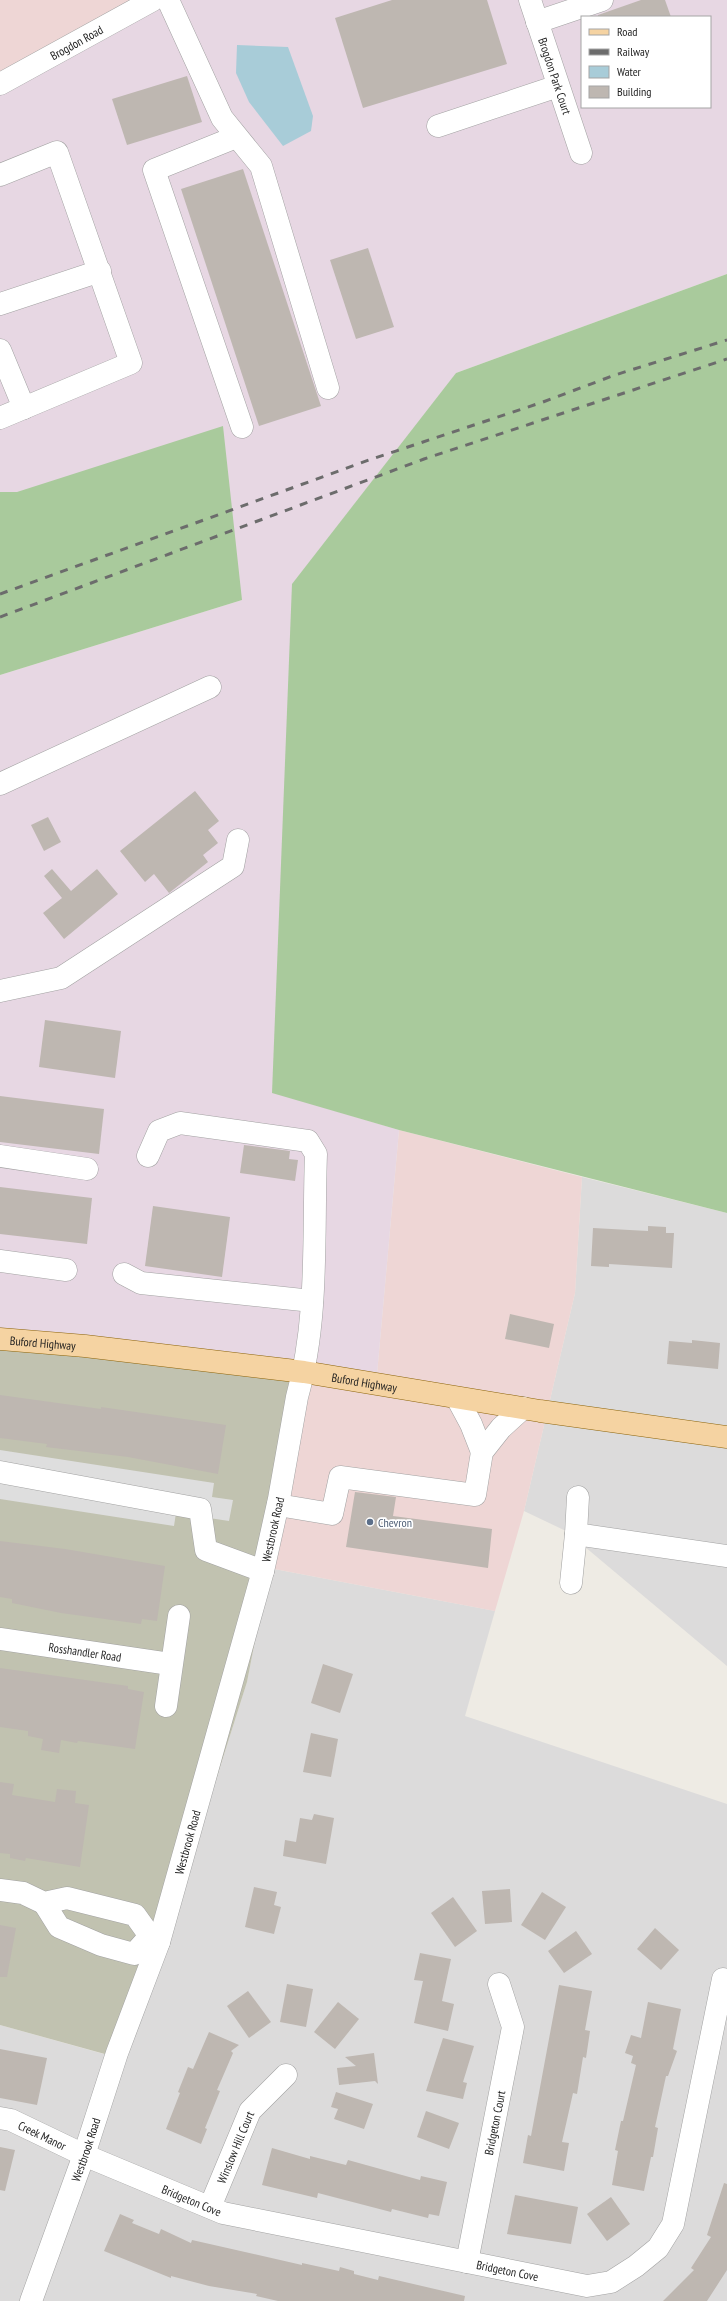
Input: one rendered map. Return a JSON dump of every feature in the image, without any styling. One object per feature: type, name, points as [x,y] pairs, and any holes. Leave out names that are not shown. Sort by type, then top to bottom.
[{"type":"main road","name":"Buford Highway","points":[[0,1339],[85,1346],[304,1372],[457,1398],[727,1437]]},
{"type":"street","name":"Brogdon Road","points":[[0,84],[153,0]]},
{"type":"street","points":[[168,0],[222,118],[261,166],[328,388]]},
{"type":"street","name":"Brogdon Park Court","points":[[530,0],[581,153]]},
{"type":"street","points":[[537,22],[602,0]]},
{"type":"street","points":[[438,126],[558,86]]},
{"type":"street","points":[[236,137],[154,170],[242,427]]},
{"type":"street","points":[[0,175],[57,152],[131,363],[0,418]]},
{"type":"street","points":[[0,304],[100,271]]},
{"type":"street","points":[[0,350],[24,408]]},
{"type":"street","points":[[0,784],[210,687]]},
{"type":"street","points":[[0,991],[61,978],[233,866],[238,840]]},
{"type":"street","name":"Westbrook Road","points":[[31,2301],[84,2155],[154,1939],[263,1571],[278,1505],[297,1397],[304,1372],[312,1301],[316,1154],[308,1140],[180,1123],[159,1131],[148,1156]]},
{"type":"street","points":[[0,1156],[87,1169]]},
{"type":"street","points":[[0,1260],[66,1270]]},
{"type":"street","points":[[124,1274],[141,1283],[312,1301]]},
{"type":"street","points":[[457,1398],[471,1424],[482,1452]]},
{"type":"street","points":[[278,1505],[332,1514],[340,1477],[475,1495],[482,1452],[501,1428],[523,1408]]},
{"type":"street","points":[[0,1472],[200,1509],[206,1550],[263,1571]]},
{"type":"street","points":[[571,1583],[578,1497]]},
{"type":"street","points":[[576,1534],[727,1556]]},
{"type":"street","points":[[166,1706],[170,1664],[179,1616]]},
{"type":"street","name":"Rosshandler Road","points":[[0,1638],[170,1664]]},
{"type":"street","points":[[0,1890],[22,1893],[44,1903],[58,1927],[101,1945],[134,1954],[154,1939],[135,1915],[67,1898],[44,1903]]},
{"type":"street","name":"Bridgeton Cove","points":[[84,2155],[224,2213],[587,2286],[611,2282],[636,2266],[658,2248],[673,2224],[723,1980]]},
{"type":"street","name":"Bridgeton Court","points":[[467,2262],[513,2027],[499,1984]]},
{"type":"street","name":"Winslow Hill Court","points":[[210,2207],[250,2111],[286,2075]]},
{"type":"street","name":"Creek Manor","points":[[0,2118],[11,2120],[84,2155]]},
{"type":"shaded area","points":[[0,0],[152,0],[0,88]]},
{"type":"shaded area","points":[[152,0],[727,0],[727,274],[456,373],[272,1092],[399,1130],[377,1374],[0,1331],[0,675],[242,600],[17,492],[0,492],[0,88]]},
{"type":"shaded area","points":[[399,1130],[582,1177],[575,1293],[524,1511],[495,1611],[269,1568],[313,1366],[377,1374]]},
{"type":"shaded area","points":[[582,1177],[727,1213],[727,1666],[566,1531],[524,1511],[575,1293]]},
{"type":"shaded area","points":[[0,1331],[313,1366],[276,1533],[247,1682],[189,1865],[112,2056],[0,2025]]},
{"type":"shaded area","points":[[0,1450],[214,1483],[212,1497],[233,1500],[229,1521],[176,1513],[174,1526],[0,1499]]},
{"type":"shaded area","points":[[269,1568],[495,1611],[465,1716],[727,1804],[727,2301],[0,2301],[0,2025],[111,2056],[189,1865],[247,1682]]},
{"type":"green space","points":[[727,274],[727,1213],[399,1130],[272,1093],[292,584],[456,373]]},
{"type":"green space","points":[[223,426],[242,600],[0,675],[0,492],[17,492]]},
{"type":"water","points":[[237,45],[288,47],[313,116],[311,131],[283,146],[249,102],[236,73]]},
{"type":"building","points":[[392,0],[487,0],[507,64],[363,108],[335,18]]},
{"type":"building","points":[[641,0],[665,0],[671,16],[598,16]]},
{"type":"building","points":[[187,76],[202,122],[127,145],[112,99]]},
{"type":"building","points":[[243,169],[321,406],[259,426],[181,189]]},
{"type":"building","points":[[368,248],[394,327],[356,339],[330,260]]},
{"type":"building","points":[[195,791],[219,821],[208,830],[218,843],[203,855],[208,862],[169,893],[154,874],[145,882],[120,851]]},
{"type":"building","points":[[48,817],[61,842],[44,851],[31,825]]},
{"type":"building","points":[[52,869],[71,891],[97,869],[118,894],[64,939],[43,913],[62,898],[44,876]]},
{"type":"building","points":[[45,1020],[121,1031],[115,1078],[39,1067]]},
{"type":"building","points":[[0,1096],[104,1109],[99,1154],[0,1142]]},
{"type":"building","points":[[244,1145],[290,1151],[289,1159],[298,1160],[295,1181],[240,1173]]},
{"type":"building","points":[[0,1187],[92,1198],[87,1244],[0,1234]]},
{"type":"building","points":[[153,1206],[230,1217],[222,1277],[145,1266]]},
{"type":"building","points":[[648,1226],[666,1227],[666,1233],[674,1233],[672,1268],[609,1264],[609,1267],[591,1266],[593,1228],[648,1231]]},
{"type":"building","points":[[510,1314],[554,1324],[549,1348],[505,1339]]},
{"type":"building","points":[[692,1340],[720,1343],[718,1369],[667,1364],[669,1341],[692,1343]]},
{"type":"building","points":[[0,1395],[101,1409],[101,1407],[226,1425],[218,1474],[128,1457],[46,1447],[47,1444],[0,1438]]},
{"type":"building","points":[[355,1492],[396,1497],[393,1516],[492,1529],[488,1568],[346,1547]]},
{"type":"building","points":[[0,1541],[65,1549],[165,1566],[157,1621],[142,1619],[141,1624],[61,1613],[12,1603],[12,1599],[0,1597]]},
{"type":"building","points":[[323,1664],[353,1674],[340,1713],[311,1703]]},
{"type":"building","points":[[0,1668],[128,1686],[128,1689],[144,1692],[135,1749],[61,1740],[59,1753],[41,1750],[43,1739],[28,1736],[28,1731],[0,1727]]},
{"type":"building","points":[[311,1733],[338,1739],[331,1777],[303,1772]]},
{"type":"building","points":[[0,1782],[14,1784],[12,1795],[55,1802],[57,1789],[76,1791],[75,1803],[89,1805],[80,1867],[26,1858],[25,1861],[10,1858],[10,1854],[0,1853]]},
{"type":"building","points":[[314,1814],[334,1818],[326,1864],[283,1856],[285,1840],[296,1842],[300,1818],[312,1820]]},
{"type":"building","points":[[254,1887],[277,1892],[274,1905],[281,1907],[274,1934],[245,1927]]},
{"type":"building","points":[[510,1889],[512,1922],[485,1924],[482,1891]]},
{"type":"building","points":[[542,1892],[566,1907],[545,1940],[521,1925]]},
{"type":"building","points":[[453,1897],[477,1931],[455,1947],[431,1913]]},
{"type":"building","points":[[0,1925],[16,1928],[7,1977],[0,1977]]},
{"type":"building","points":[[655,1928],[679,1950],[661,1970],[637,1949]]},
{"type":"building","points":[[576,1931],[592,1954],[564,1973],[548,1951]]},
{"type":"building","points":[[420,1953],[451,1959],[442,2001],[454,2004],[448,2031],[414,2023],[423,1981],[414,1980]]},
{"type":"building","points":[[287,1984],[313,1989],[306,2027],[280,2022]]},
{"type":"building","points":[[559,1985],[592,1991],[585,2030],[590,2031],[586,2058],[583,2057],[577,2094],[573,2093],[562,2142],[569,2143],[564,2171],[523,2163],[528,2135],[531,2136]]},
{"type":"building","points":[[248,1991],[271,2022],[249,2038],[227,2006]]},
{"type":"building","points":[[338,2002],[359,2019],[335,2049],[314,2032]]},
{"type":"building","points":[[648,2002],[681,2009],[673,2049],[677,2051],[668,2076],[666,2076],[655,2127],[658,2128],[653,2157],[651,2157],[644,2191],[612,2185],[618,2151],[615,2150],[636,2065],[631,2063],[633,2056],[625,2053],[631,2035],[641,2038]]},
{"type":"building","points":[[209,2032],[239,2045],[231,2051],[233,2053],[217,2090],[220,2091],[205,2128],[207,2129],[201,2144],[166,2129],[188,2067],[193,2069]]},
{"type":"building","points":[[443,2038],[474,2046],[463,2082],[467,2083],[463,2099],[426,2091]]},
{"type":"building","points":[[0,2049],[47,2058],[37,2105],[0,2098]]},
{"type":"building","points":[[374,2053],[378,2084],[375,2081],[339,2085],[337,2068],[356,2066],[345,2057]]},
{"type":"building","points":[[336,2092],[373,2104],[364,2129],[334,2119],[338,2109],[331,2107]]},
{"type":"building","points":[[426,2111],[459,2123],[449,2149],[417,2137]]},
{"type":"building","points":[[0,2147],[15,2150],[5,2191],[0,2190]]},
{"type":"building","points":[[272,2148],[310,2159],[310,2156],[346,2165],[348,2160],[420,2180],[421,2176],[447,2182],[439,2216],[429,2214],[428,2218],[392,2209],[391,2212],[318,2193],[317,2198],[262,2185]]},
{"type":"building","points":[[724,2183],[727,2184],[727,2270],[707,2301],[663,2301],[694,2270],[691,2268],[711,2237],[707,2235]]},
{"type":"building","points":[[515,2195],[578,2207],[571,2244],[507,2234]]},
{"type":"building","points":[[611,2197],[630,2224],[607,2241],[587,2214]]},
{"type":"building","points":[[120,2214],[134,2220],[132,2223],[159,2234],[161,2229],[191,2243],[192,2240],[302,2265],[302,2263],[339,2271],[340,2267],[354,2271],[354,2274],[378,2280],[379,2276],[465,2296],[464,2301],[278,2301],[256,2296],[257,2294],[209,2286],[171,2276],[171,2278],[104,2251]]},
{"type":"railway","points":[[0,594],[369,460],[543,402],[615,375],[727,340]]},
{"type":"railway","points":[[0,617],[424,459],[727,359]]},
{"type":"place","name":"Chevron","points":[[370,1522]]}]
